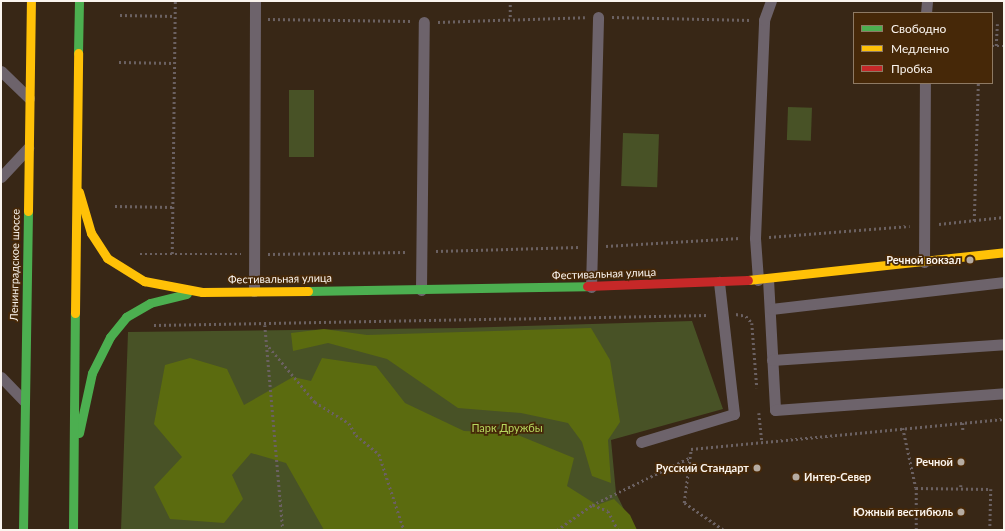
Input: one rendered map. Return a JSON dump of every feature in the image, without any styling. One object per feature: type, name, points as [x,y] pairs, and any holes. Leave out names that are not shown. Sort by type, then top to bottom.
[{"type":"street","name":"Ленинградское шоссе","points":[[23,530],[31,1]]},
{"type":"street","points":[[73,530],[79,1]]},
{"type":"street","name":"Фестивальная улица","points":[[78,189],[91,233],[107,258],[144,281],[202,292]]},
{"type":"street","name":"Фестивальная улица","points":[[74,458],[92,372],[110,338],[126,317],[150,303],[202,292],[591,287],[719,282],[763,279],[1004,252]]},
{"type":"lane","points":[[254,291],[255,1]]},
{"type":"lane","points":[[771,1],[764,20],[755,238],[763,279],[771,309],[775,410],[1004,393]]},
{"type":"lane","points":[[926,12],[927,1]]},
{"type":"lane","points":[[591,287],[598,17]]},
{"type":"lane","points":[[421,290],[424,22]]},
{"type":"lane","points":[[1,71],[29,98]]},
{"type":"lane","points":[[924,262],[925,84]]},
{"type":"lane","points":[[1,177],[28,147]]},
{"type":"lane","points":[[641,442],[734,414],[719,282]]},
{"type":"lane","points":[[771,309],[1004,282]]},
{"type":"lane","points":[[772,360],[1004,344]]},
{"type":"lane","points":[[1,377],[25,403]]},
{"type":"path","points":[[172,255],[175,1]]},
{"type":"path","points":[[510,1],[510,18]]},
{"type":"path","points":[[120,15],[175,16]]},
{"type":"path","points":[[255,19],[479,22],[510,18],[598,17],[764,20]]},
{"type":"path","points":[[997,24],[996,46],[1004,46]]},
{"type":"path","points":[[119,62],[174,63]]},
{"type":"path","points":[[974,221],[978,84]]},
{"type":"path","points":[[115,206],[173,207]]},
{"type":"path","points":[[134,254],[172,255],[422,252],[592,247],[820,233]]},
{"type":"path","points":[[145,324],[265,325],[741,314],[752,323],[758,394]]},
{"type":"path","points":[[265,325],[269,347],[283,530]]},
{"type":"path","points":[[269,347],[315,402],[349,423],[356,435],[379,454],[404,530]]},
{"type":"path","points":[[759,410],[762,442]]},
{"type":"path","points":[[723,530],[684,504],[690,449],[1004,419]]},
{"type":"path","points":[[963,422],[963,432]]},
{"type":"path","points":[[903,428],[916,488],[916,530]]},
{"type":"path","points":[[557,530],[592,505],[690,457]]},
{"type":"path","points":[[916,488],[986,491],[991,489],[990,530]]},
{"type":"path","points":[[592,505],[608,511],[618,530]]},
{"type":"green space","points":[[289,90],[314,90],[314,157],[289,157]]},
{"type":"green space","points":[[788,107],[812,108],[811,141],[787,140]]},
{"type":"green space","points":[[623,133],[659,134],[657,187],[621,186]]},
{"type":"green space","name":"Парк Дружбы","points":[[692,321],[723,409],[611,440],[616,493],[634,530],[121,530],[128,332],[461,328]]},
{"type":"green space","points":[[591,328],[610,360],[620,422],[608,440],[611,483],[592,476],[582,442],[568,423],[521,413],[458,408],[387,359],[328,343],[293,351],[291,333],[324,329],[367,335]]},
{"type":"green space","points":[[190,358],[227,369],[244,405],[293,377],[311,381],[322,358],[376,366],[405,403],[464,431],[513,433],[574,458],[567,486],[597,505],[614,499],[630,515],[637,530],[324,530],[286,463],[251,453],[232,475],[243,499],[224,523],[170,519],[154,487],[182,457],[154,424],[165,365]]},
{"type":"traffic: fast","points":[[78,53],[79,1]]},
{"type":"traffic: fast","points":[[23,530],[28,211]]},
{"type":"traffic: fast","points":[[308,291],[587,286]]},
{"type":"traffic: fast","points":[[79,433],[92,373],[110,337],[126,317],[150,303],[187,294]]},
{"type":"traffic: fast","points":[[73,530],[75,313]]},
{"type":"traffic: slow","points":[[28,211],[31,1]]},
{"type":"traffic: slow","points":[[75,313],[78,53]]},
{"type":"traffic: slow","points":[[79,192],[91,233],[107,258],[144,281],[202,292],[308,291]]},
{"type":"traffic: slow","points":[[748,280],[1004,252]]},
{"type":"traffic: jam","points":[[587,286],[748,280]]},
{"type":"place","name":"Речной вокзал","points":[[970,260]]},
{"type":"place","name":"Речной","points":[[961,462]]},
{"type":"place","name":"Русский Стандарт","points":[[757,468]]},
{"type":"place","name":"Интер-Север","points":[[796,477]]},
{"type":"place","name":"Южный вестибюль","points":[[961,512]]}]
